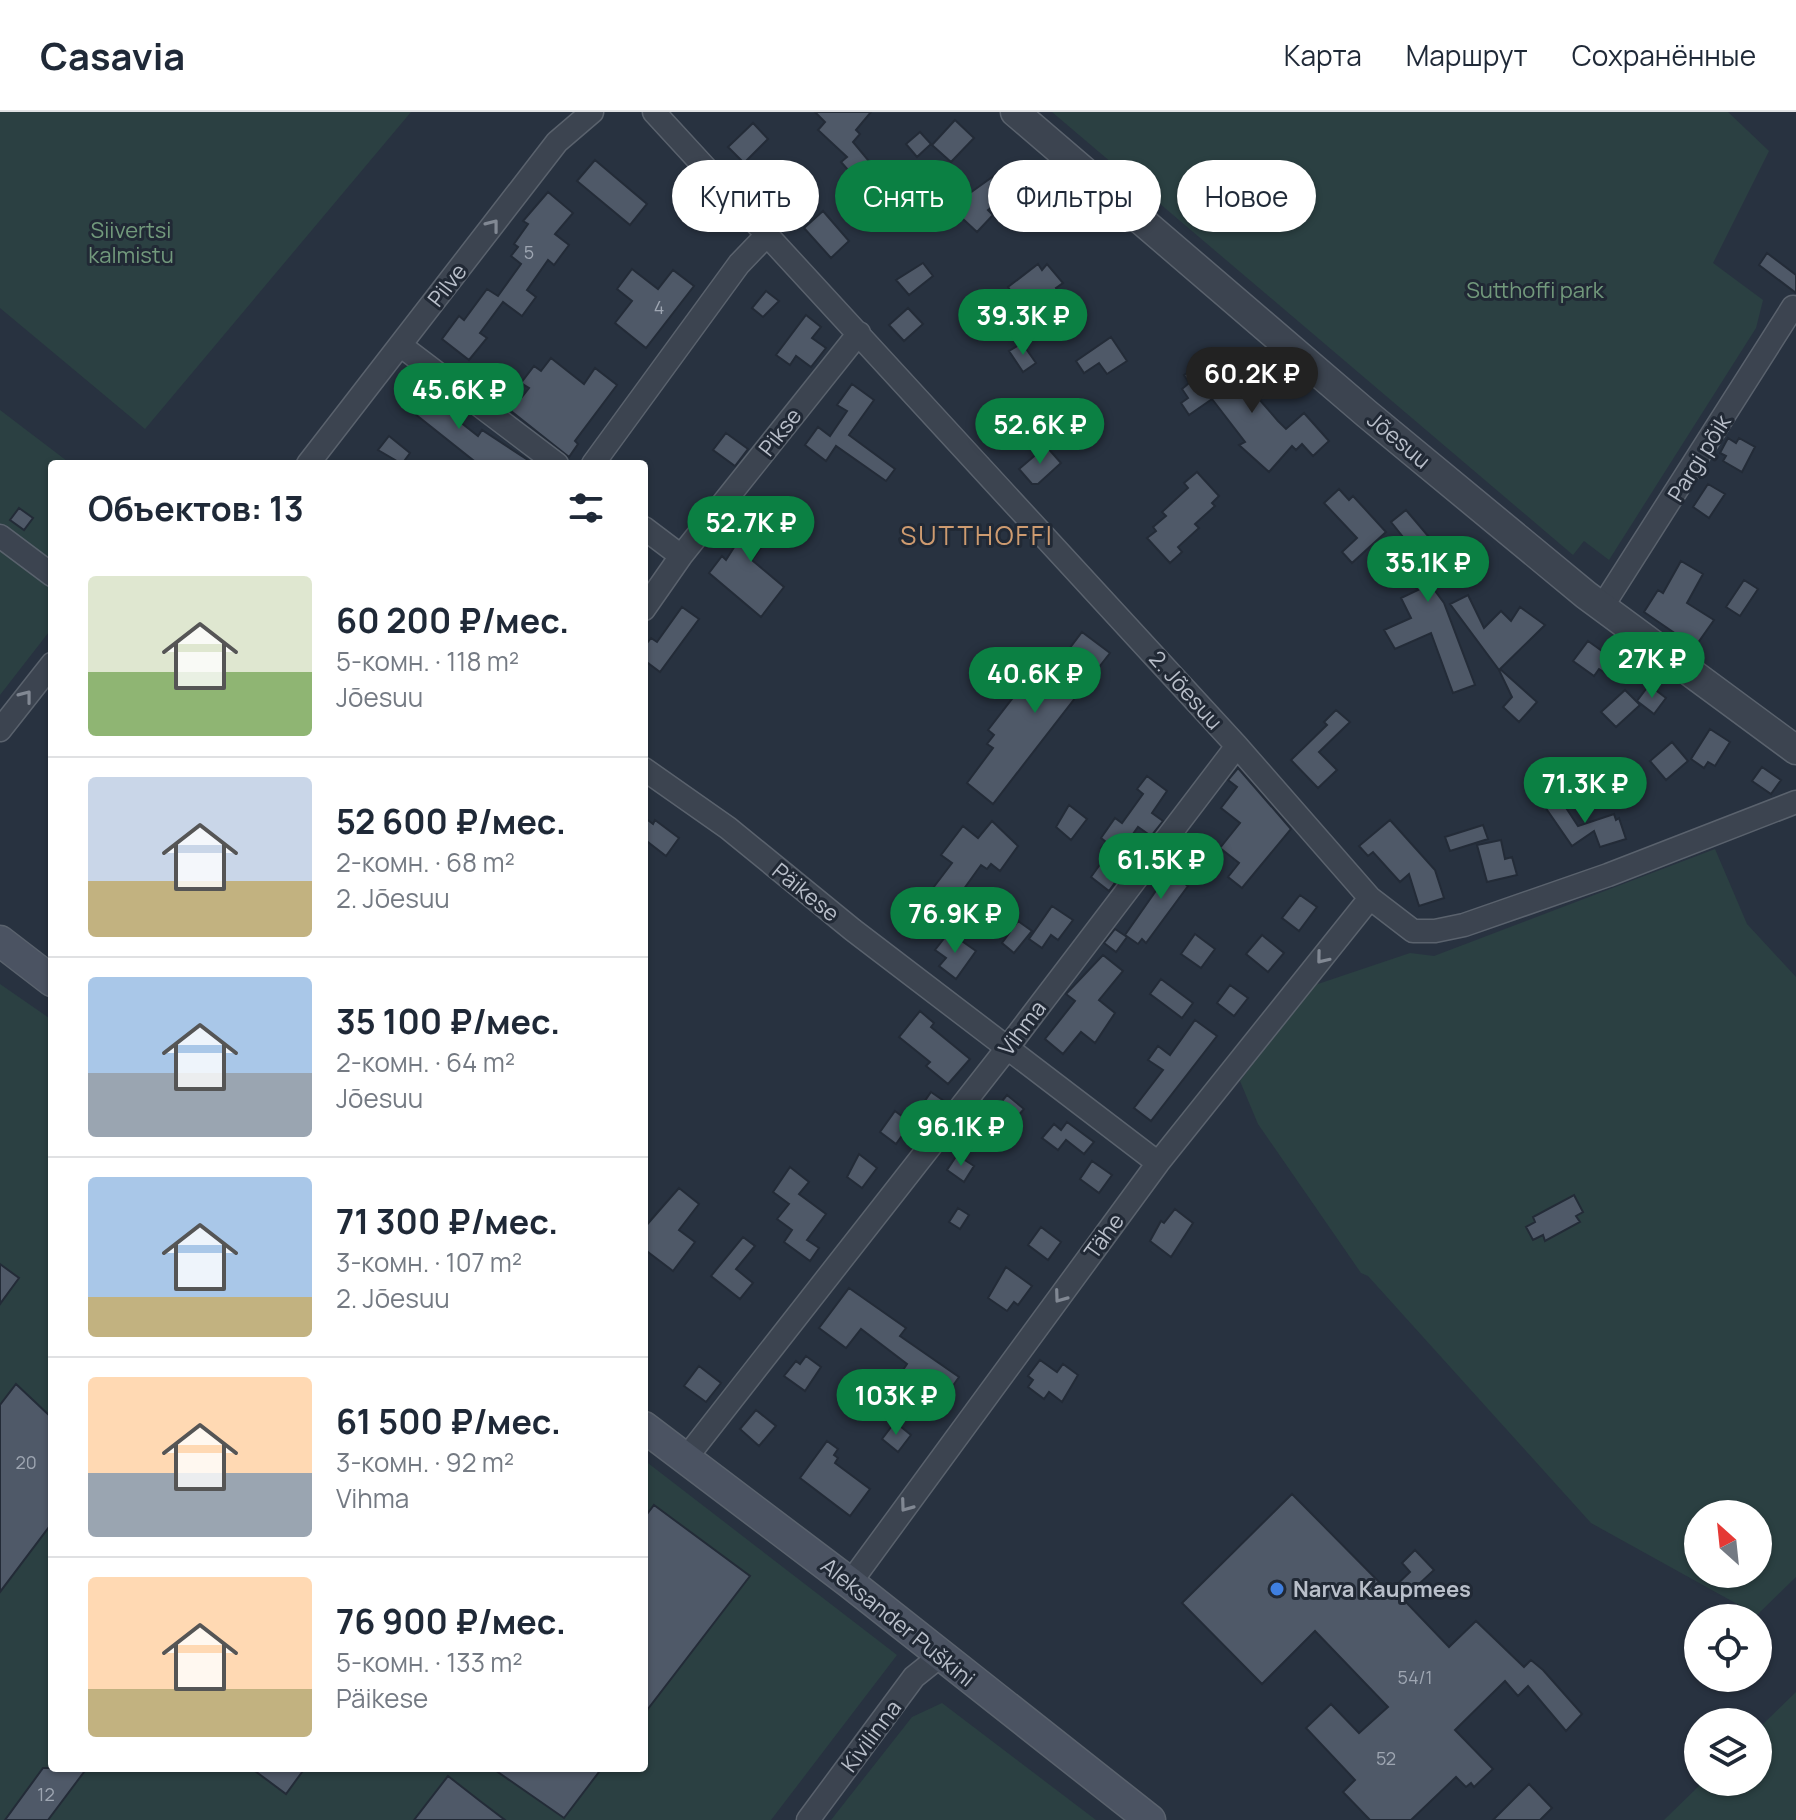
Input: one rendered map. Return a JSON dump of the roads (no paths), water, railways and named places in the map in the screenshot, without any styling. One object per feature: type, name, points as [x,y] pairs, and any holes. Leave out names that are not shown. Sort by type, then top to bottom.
[{"type":"main road","points":[[0,941],[48,978]]},
{"type":"main road","name":"Aleksander Puškini","points":[[648,1430],[850,1583],[939,1657],[1150,1820]]},
{"type":"street","name":"Pilve","points":[[311,460],[557,142],[592,112]]},
{"type":"street","name":"2. Jõesuu","points":[[654,112],[765,237],[859,333],[1237,746],[1370,898],[1413,931],[1450,928],[1608,875],[1796,802]]},
{"type":"street","name":"Jõesuu","points":[[1015,112],[1367,414],[1602,607],[1796,750]]},
{"type":"street","points":[[596,460],[739,264],[765,237]]},
{"type":"street","name":"Pargi põik","points":[[1602,607],[1793,307]]},
{"type":"street","name":"Pikse","points":[[648,603],[681,556],[859,333]]},
{"type":"street","points":[[400,345],[552,460]]},
{"type":"street","points":[[648,531],[681,556]]},
{"type":"street","points":[[0,536],[48,572]]},
{"type":"street","points":[[0,730],[48,669]]},
{"type":"street","name":"Vihma","points":[[686,1458],[1008,1047],[1237,746]]},
{"type":"street","name":"Päikese","points":[[648,772],[728,828],[853,930],[1158,1163]]},
{"type":"street","name":"Tähe","points":[[850,1583],[1158,1163],[1370,898]]},
{"type":"street","name":"Kivilinna","points":[[808,1820],[914,1677],[939,1657]]},
{"type":"place","name":"Narva Kaupmees","points":[[1277,1589]]},
{"type":"district","name":"SUTTHOFFI","points":[[977,535]]},
{"type":"park label","name":"Siivertsi kalmistu","points":[[131,242]]},
{"type":"park label","name":"Sutthoffi park","points":[[1535,290]]}]
